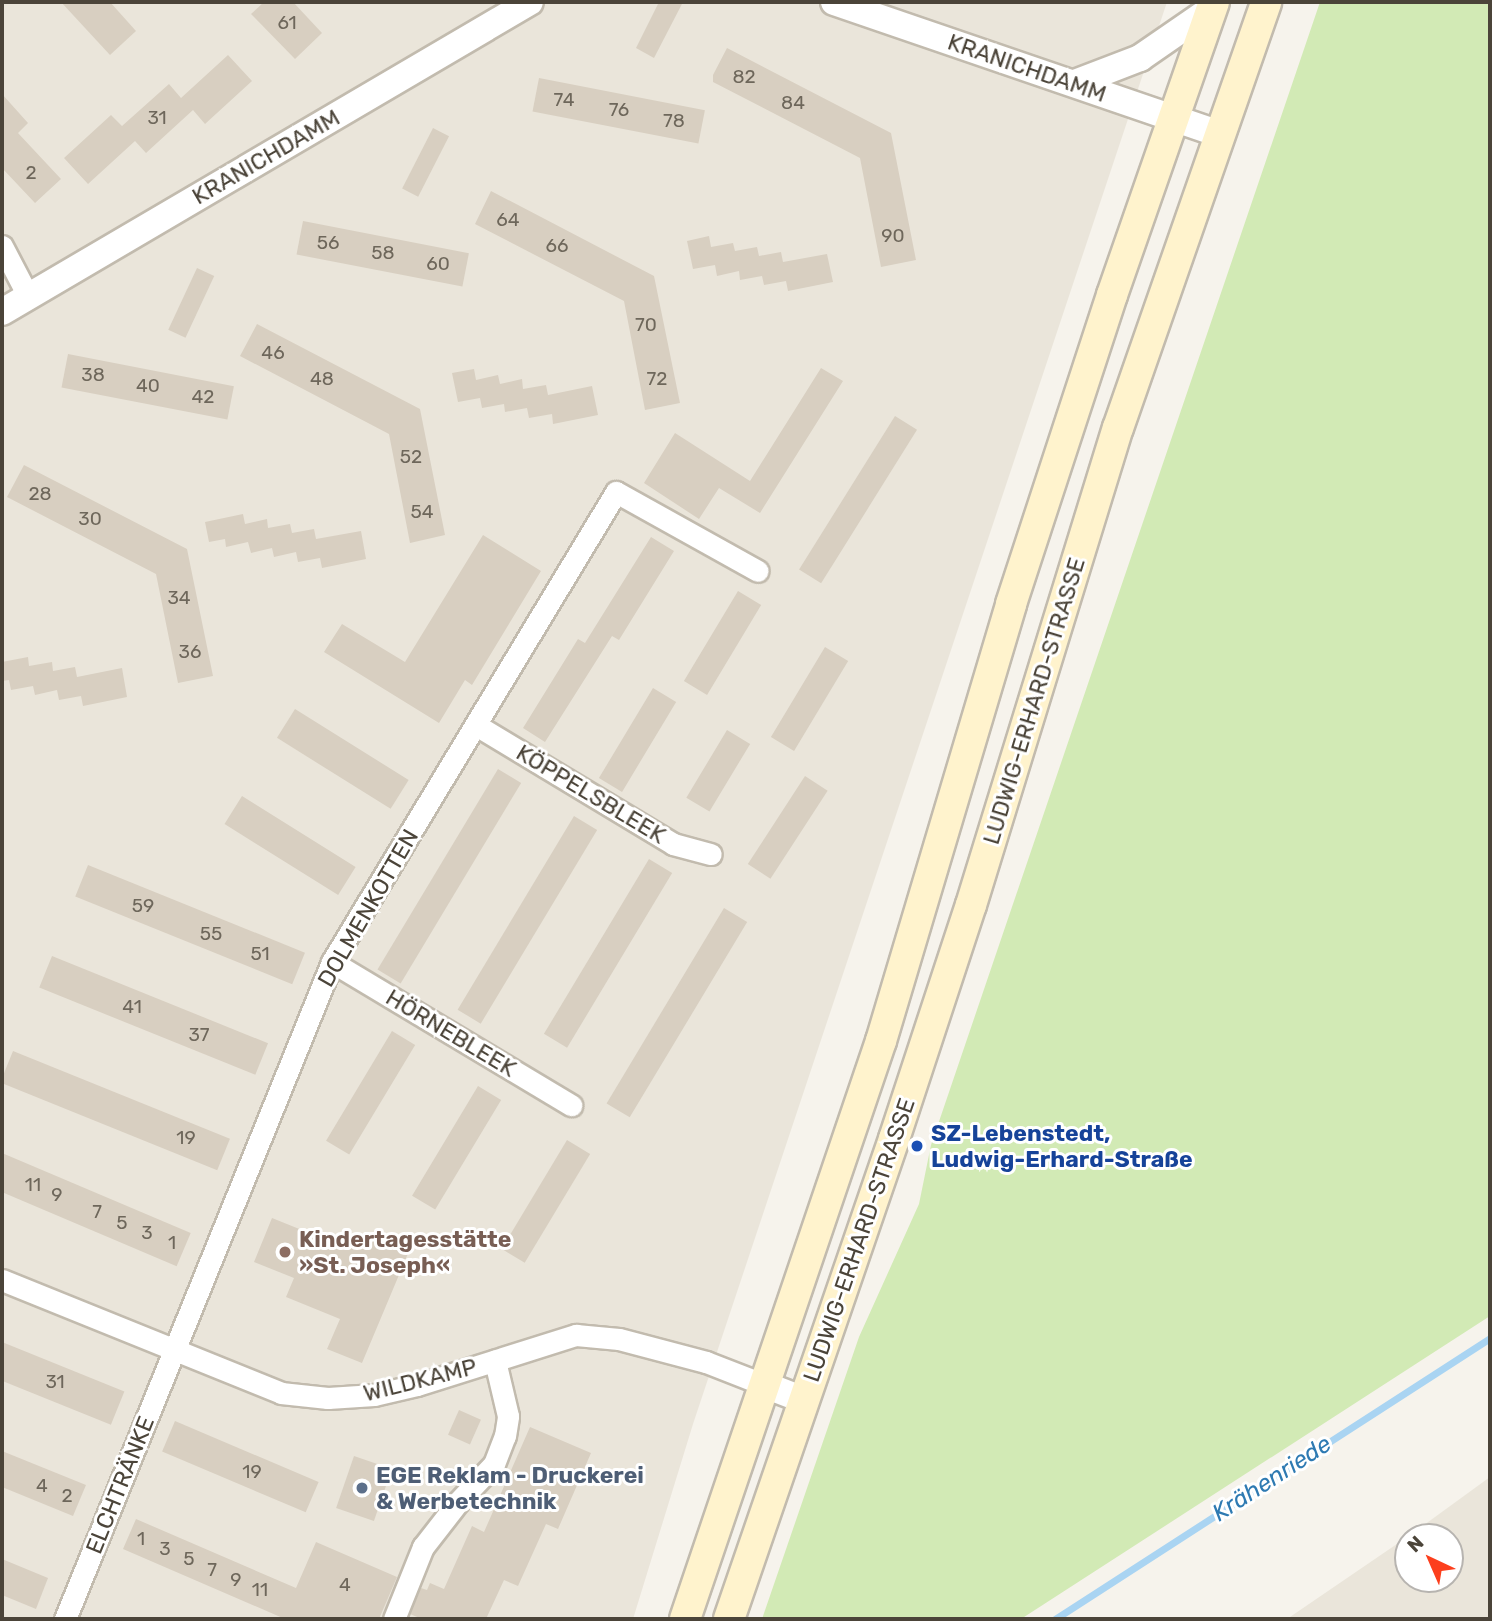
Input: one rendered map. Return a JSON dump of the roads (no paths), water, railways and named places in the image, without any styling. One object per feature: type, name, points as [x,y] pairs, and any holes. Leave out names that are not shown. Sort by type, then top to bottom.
[{"type":"main road","name":"LUDWIG-ERHARD-STRASSE","points":[[729,1619],[967,918],[1118,428],[1266,2]]},
{"type":"main road","name":"LUDWIG-ERHARD-STRASSE","points":[[685,1619],[881,1041],[1011,604],[1112,295],[1212,5]]},
{"type":"street","name":"KRANICHDAMM","points":[[2,312],[530,2]]},
{"type":"street","name":"KRANICHDAMM","points":[[834,2],[1075,83],[1174,121],[1220,134]]},
{"type":"street","points":[[1075,83],[1140,58],[1212,5]]},
{"type":"street","points":[[2,246],[28,296]]},
{"type":"street","name":"DOLMENKOTTEN","points":[[175,1351],[331,962],[616,492],[758,571]]},
{"type":"street","name":"KÖPPELSBLEEK","points":[[476,725],[673,844],[711,854]]},
{"type":"street","name":"HÖRNEBLEEK","points":[[331,962],[570,1105]]},
{"type":"street","name":"WILDKAMP","points":[[2,1280],[281,1393],[328,1398],[374,1395],[576,1335],[619,1339],[706,1362],[765,1385]]},
{"type":"street","name":"ELCHTRÄNKE","points":[[65,1619],[175,1351]]},
{"type":"street","points":[[394,1619],[423,1547],[458,1502],[494,1464],[508,1416],[495,1361]]},
{"type":"street","name":"LUDWIG-ERHARD-STRASSE","points":[[765,1385],[804,1400]]},
{"type":"waterway","name":"Krähenriede","points":[[1055,1619],[1490,1338]]},
{"type":"place","name":"SZ-Lebenstedt, Ludwig-Erhard-Straße","points":[[917,1146]]},
{"type":"place","name":"Kindertagesstätte »St. Joseph«","points":[[285,1252]]},
{"type":"place","name":"EGE Reklam - Druckerei & Werbetechnik","points":[[362,1488]]}]
